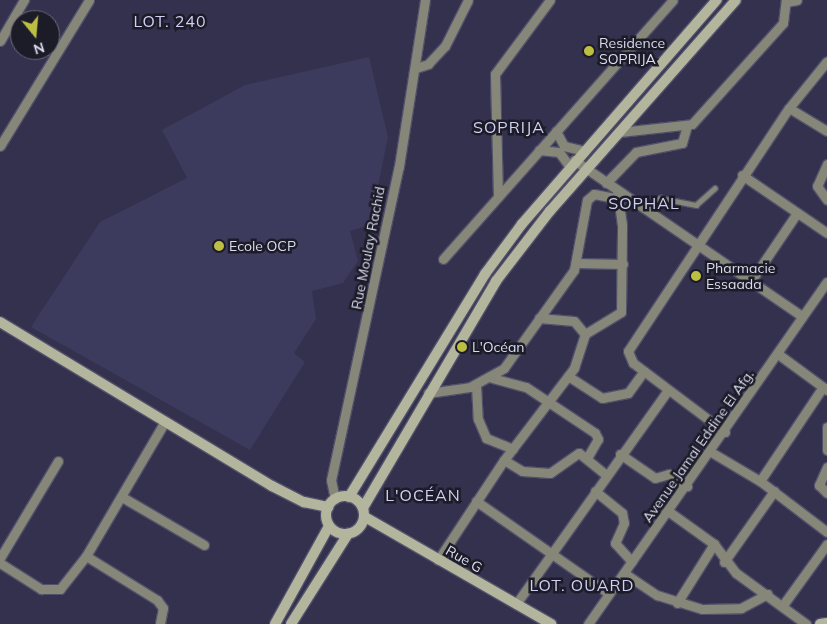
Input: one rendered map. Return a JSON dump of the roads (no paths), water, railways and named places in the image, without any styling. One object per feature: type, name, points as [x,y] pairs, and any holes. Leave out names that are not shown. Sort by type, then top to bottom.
[{"type":"main road","points":[[0,322],[164,425],[287,495],[332,503],[349,497],[485,274],[582,150],[717,0]]},
{"type":"main road","points":[[291,624],[348,534],[358,529],[364,512],[428,393],[496,280],[586,169],[736,0]]},
{"type":"main road","points":[[349,497],[364,512]]},
{"type":"main road","points":[[275,624],[329,526],[332,503]]},
{"type":"main road","name":"Rue G","points":[[364,512],[438,560],[551,624]]},
{"type":"main road","points":[[329,526],[348,534]]},
{"type":"main road","points":[[820,624],[827,623]]},
{"type":"street","points":[[0,41],[24,0]]},
{"type":"street","points":[[0,146],[89,0]]},
{"type":"street","name":"Rue Moulay Rachid","points":[[332,503],[331,480],[365,338],[416,68],[425,0]]},
{"type":"street","points":[[416,68],[428,64],[445,46],[468,0]]},
{"type":"street","points":[[498,196],[494,74],[550,0]]},
{"type":"street","points":[[443,258],[673,0]]},
{"type":"street","points":[[606,183],[636,152],[682,143],[687,126],[783,23],[786,1],[797,0]]},
{"type":"street","points":[[725,432],[630,360],[628,352],[742,175],[790,108],[827,61]]},
{"type":"street","points":[[790,108],[827,131]]},
{"type":"street","points":[[620,132],[687,126]]},
{"type":"street","points":[[556,131],[564,146],[582,150]]},
{"type":"street","points":[[539,150],[559,152],[571,163],[586,169],[618,194],[645,209],[802,316]]},
{"type":"street","points":[[827,164],[817,186],[827,200]]},
{"type":"street","points":[[742,175],[827,233]]},
{"type":"street","points":[[428,393],[476,385],[492,378],[504,368],[576,263],[587,200],[594,194],[618,194]]},
{"type":"street","points":[[438,560],[504,460],[568,376],[586,334],[621,312],[623,264],[618,194]]},
{"type":"street","points":[[751,281],[797,213]]},
{"type":"street","points":[[576,263],[623,264]]},
{"type":"street","name":"Avenue Jamal Eddine El Afg.","points":[[588,624],[608,593],[725,432],[802,316],[827,282]]},
{"type":"street","points":[[539,318],[574,321],[586,334]]},
{"type":"street","points":[[760,481],[825,389],[778,354]]},
{"type":"street","points":[[568,376],[602,398],[628,393],[644,371]]},
{"type":"street","points":[[492,378],[519,384],[597,435],[587,458]]},
{"type":"street","points":[[476,385],[478,419],[486,438],[513,449]]},
{"type":"street","points":[[516,604],[620,454],[668,390]]},
{"type":"street","points":[[0,563],[50,592],[60,590],[86,556],[164,425]]},
{"type":"street","points":[[827,427],[827,450]]},
{"type":"street","points":[[711,452],[760,481],[827,532]]},
{"type":"street","points":[[504,460],[538,473],[557,470],[572,454],[587,458],[606,474]]},
{"type":"street","points":[[620,454],[654,478],[669,474],[687,486]]},
{"type":"street","points":[[0,558],[58,462]]},
{"type":"street","points":[[827,467],[819,485],[827,493]]},
{"type":"street","points":[[595,491],[622,513],[624,523],[615,544],[632,562]]},
{"type":"street","points":[[724,562],[774,491]]},
{"type":"street","points":[[122,497],[204,545]]},
{"type":"street","points":[[476,501],[608,593]]},
{"type":"street","points":[[668,511],[714,544],[724,562],[783,604],[806,624]]},
{"type":"street","points":[[676,603],[714,544]]},
{"type":"street","points":[[783,604],[827,544]]},
{"type":"street","points":[[86,556],[157,600],[163,608],[160,624]]},
{"type":"street","points":[[624,573],[676,603],[721,611],[741,608],[767,594]]},
{"type":"lane","points":[[645,209],[654,200],[670,197],[696,205],[714,188]]},
{"type":"place","name":"Residence SOPRIJA","points":[[589,51]]},
{"type":"place","name":"Ecole OCP","points":[[219,246]]},
{"type":"place","name":"Pharmacie Essaada","points":[[696,276]]},
{"type":"place","name":"L'Océan","points":[[462,347]]},
{"type":"district","name":"LOT. 240","points":[[170,21]]},
{"type":"district","name":"SOPRIJA","points":[[509,127]]},
{"type":"district","name":"SOPHAL","points":[[644,203]]},
{"type":"district","name":"L'OCÉAN","points":[[423,495]]},
{"type":"district","name":"LOT. OUARD","points":[[582,585]]}]
